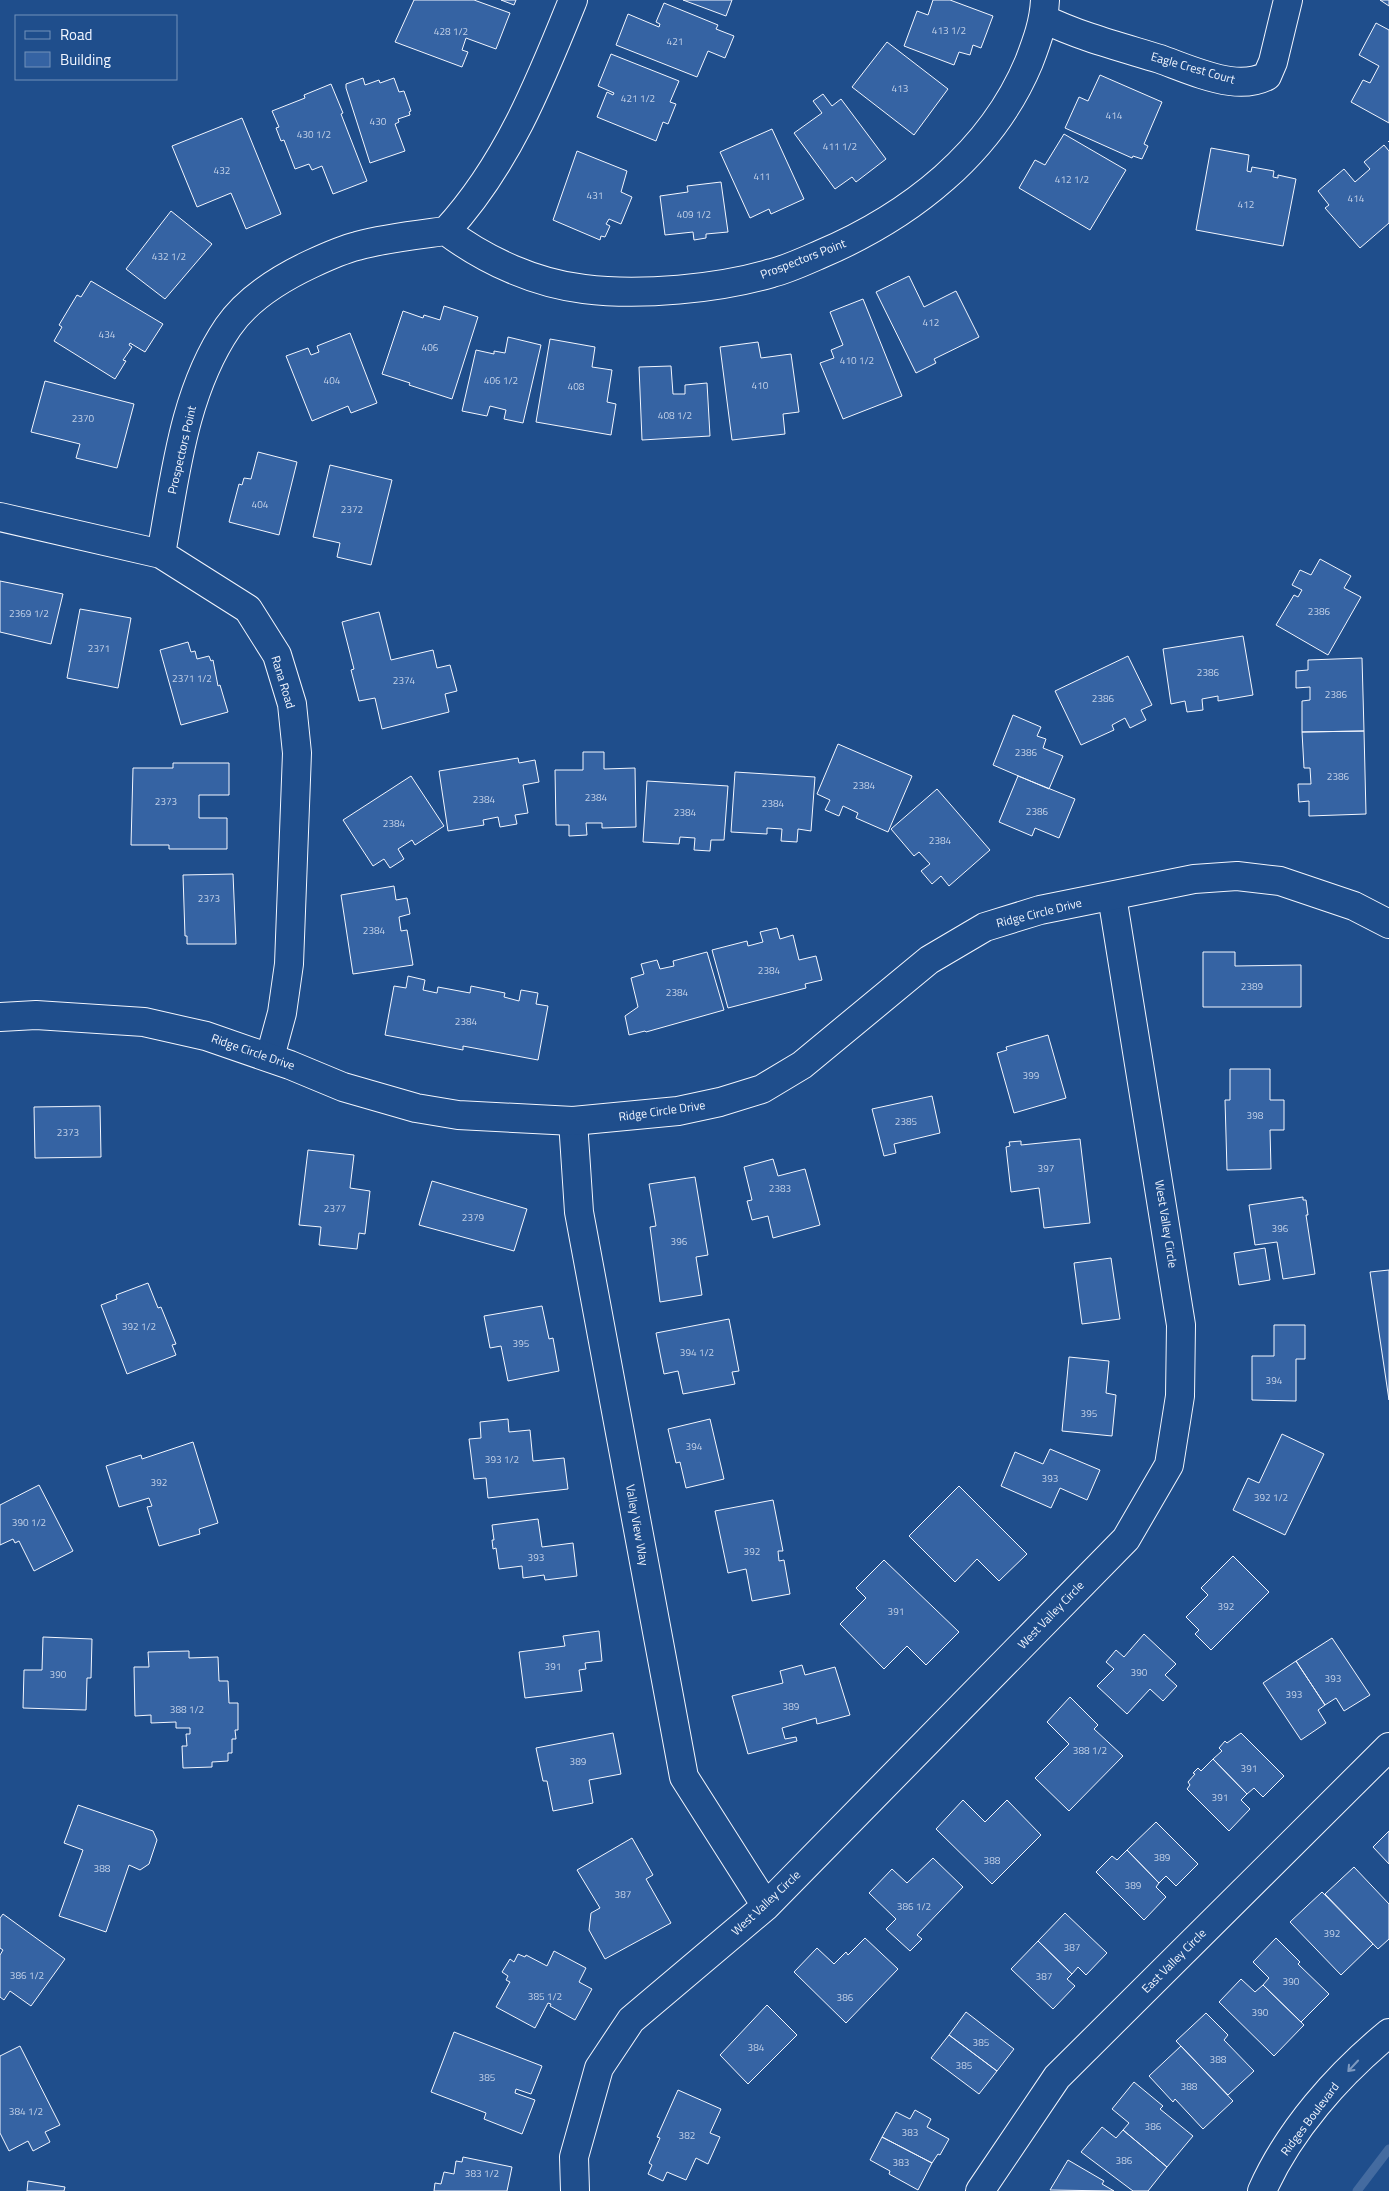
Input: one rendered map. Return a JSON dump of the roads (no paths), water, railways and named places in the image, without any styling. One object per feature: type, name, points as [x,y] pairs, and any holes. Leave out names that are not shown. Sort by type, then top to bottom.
[{"type":"street","points":[[446,231],[464,211],[510,142],[534,94],[574,0]]},
{"type":"street","name":"Eagle Crest Court","points":[[1045,9],[1066,30],[1228,81],[1249,82],[1267,76],[1273,62],[1288,0]]},
{"type":"street","name":"Prospectors Point","points":[[161,554],[184,433],[202,378],[228,327],[247,306],[270,286],[299,270],[355,246],[446,231],[466,246],[517,271],[583,289],[614,292],[681,289],[715,286],[774,273],[864,234],[918,200],[956,168],[995,124],[1011,99],[1035,46],[1045,9]]},
{"type":"street","name":"Rana Road","points":[[0,517],[161,554],[248,609],[277,655],[292,704],[297,753],[289,964],[282,1013],[270,1057]]},
{"type":"street","name":"Ridge Circle Drive","points":[[0,1017],[36,1015],[144,1022],[206,1036],[270,1057],[343,1087],[416,1108],[458,1115],[573,1121],[678,1111],[720,1102],[762,1089],[802,1065],[929,960],[985,927],[1040,910],[1194,879],[1236,876],[1280,881],[1354,906],[1389,924]]},
{"type":"street","name":"West Valley Circle","points":[[575,2191],[574,2157],[599,2068],[631,2020],[766,1906],[1126,1539],[1169,1465],[1180,1396],[1182,1325],[1112,896]]},
{"type":"street","name":"Valley View Way","points":[[573,1121],[579,1212],[684,1777],[766,1906]]},
{"type":"street","name":"East Valley Circle","points":[[980,2191],[1057,2077],[1389,1747]]},
{"type":"street","name":"Ridges Boulevard","points":[[1262,2191],[1290,2142],[1323,2098],[1367,2051],[1389,2032]]},
{"type":"waterway","points":[[1357,2191],[1389,2149]]}]
